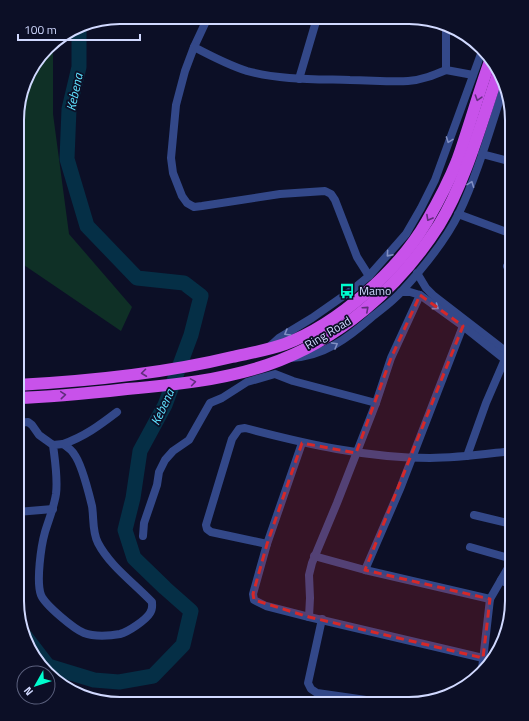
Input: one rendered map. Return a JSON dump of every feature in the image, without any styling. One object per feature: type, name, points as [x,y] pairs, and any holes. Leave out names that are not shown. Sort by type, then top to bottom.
[{"type":"highway","name":"Ring Road","points":[[24,385],[173,370],[266,350],[285,344],[338,315],[367,292],[391,270],[413,244],[430,216],[456,161],[488,66]]},
{"type":"highway","name":"Ring Road","points":[[24,398],[177,384],[241,372],[267,365],[285,358],[329,335],[360,314],[405,270],[440,224],[463,176],[496,80]]},
{"type":"street","points":[[205,24],[185,71],[176,105],[171,158],[173,173],[182,196],[187,203],[194,207],[280,194],[325,191],[331,194],[335,200],[356,257],[369,276]]},
{"type":"street","points":[[299,79],[315,24]]},
{"type":"street","points":[[446,31],[446,70]]},
{"type":"street","points":[[194,47],[228,64],[248,71],[299,79],[409,81],[427,78],[446,70],[473,75]]},
{"type":"street","points":[[266,350],[279,338],[312,318],[369,276],[406,234],[422,208],[435,180],[480,56]]},
{"type":"street","points":[[285,358],[301,358],[312,355],[327,350],[349,337],[401,292],[417,273],[440,244],[458,214],[472,184],[501,95]]},
{"type":"street","points":[[482,154],[505,160]]},
{"type":"street","points":[[458,214],[505,231]]},
{"type":"street","points":[[417,273],[426,288],[434,296],[505,356]]},
{"type":"street","points":[[401,292],[410,292],[420,296],[505,356]]},
{"type":"street","points":[[309,617],[309,575],[314,556],[376,403],[394,351],[420,296]]},
{"type":"street","points":[[365,570],[400,489],[463,326]]},
{"type":"street","points":[[467,456],[486,402],[505,369]]},
{"type":"street","points":[[143,536],[144,523],[159,472],[165,460],[173,451],[189,440],[210,403],[222,398],[247,382],[275,374],[293,381],[376,403]]},
{"type":"street","points":[[24,422],[28,422],[32,425],[39,435],[53,445],[63,444],[82,436],[102,424],[117,412]]},
{"type":"street","points":[[267,544],[211,532],[207,529],[206,525],[232,439],[239,429],[245,428],[302,443],[356,453],[430,458],[505,452]]},
{"type":"street","points":[[302,443],[267,544],[252,594],[254,600],[266,606],[309,617],[482,658]]},
{"type":"street","points":[[53,445],[57,484],[53,509],[44,533],[40,562],[40,594],[44,602],[74,628],[84,633],[95,635],[121,634],[145,619],[150,614],[152,602],[105,554],[97,541],[94,529],[92,506],[80,464],[76,455],[63,444]]},
{"type":"street","points":[[24,511],[53,509]]},
{"type":"street","points":[[474,515],[505,522]]},
{"type":"street","points":[[470,547],[505,558]]},
{"type":"street","points":[[314,556],[365,570],[490,599]]},
{"type":"street","points":[[482,663],[490,599],[505,573]]},
{"type":"street","points":[[501,580],[505,582]]},
{"type":"street","points":[[322,619],[308,683],[312,689],[317,692],[349,697]]},
{"type":"highlighted area","points":[[420,295],[463,326],[365,570],[490,599],[483,658],[309,617],[254,600],[253,594],[267,544],[302,443],[356,453],[391,358]]},
{"type":"green space","points":[[53,52],[53,114],[69,234],[132,307],[121,331],[24,265],[25,108],[31,83],[40,67]]},
{"type":"waterway","name":"Kebena","points":[[51,667],[94,680],[119,682],[153,676],[183,645],[191,611],[134,558],[125,530],[133,498],[140,451],[165,405],[191,335],[201,296],[184,283],[137,278],[87,226],[67,159],[69,109],[79,67],[79,34]]},
{"type":"place","name":"Mamo","points":[[347,291]]}]
